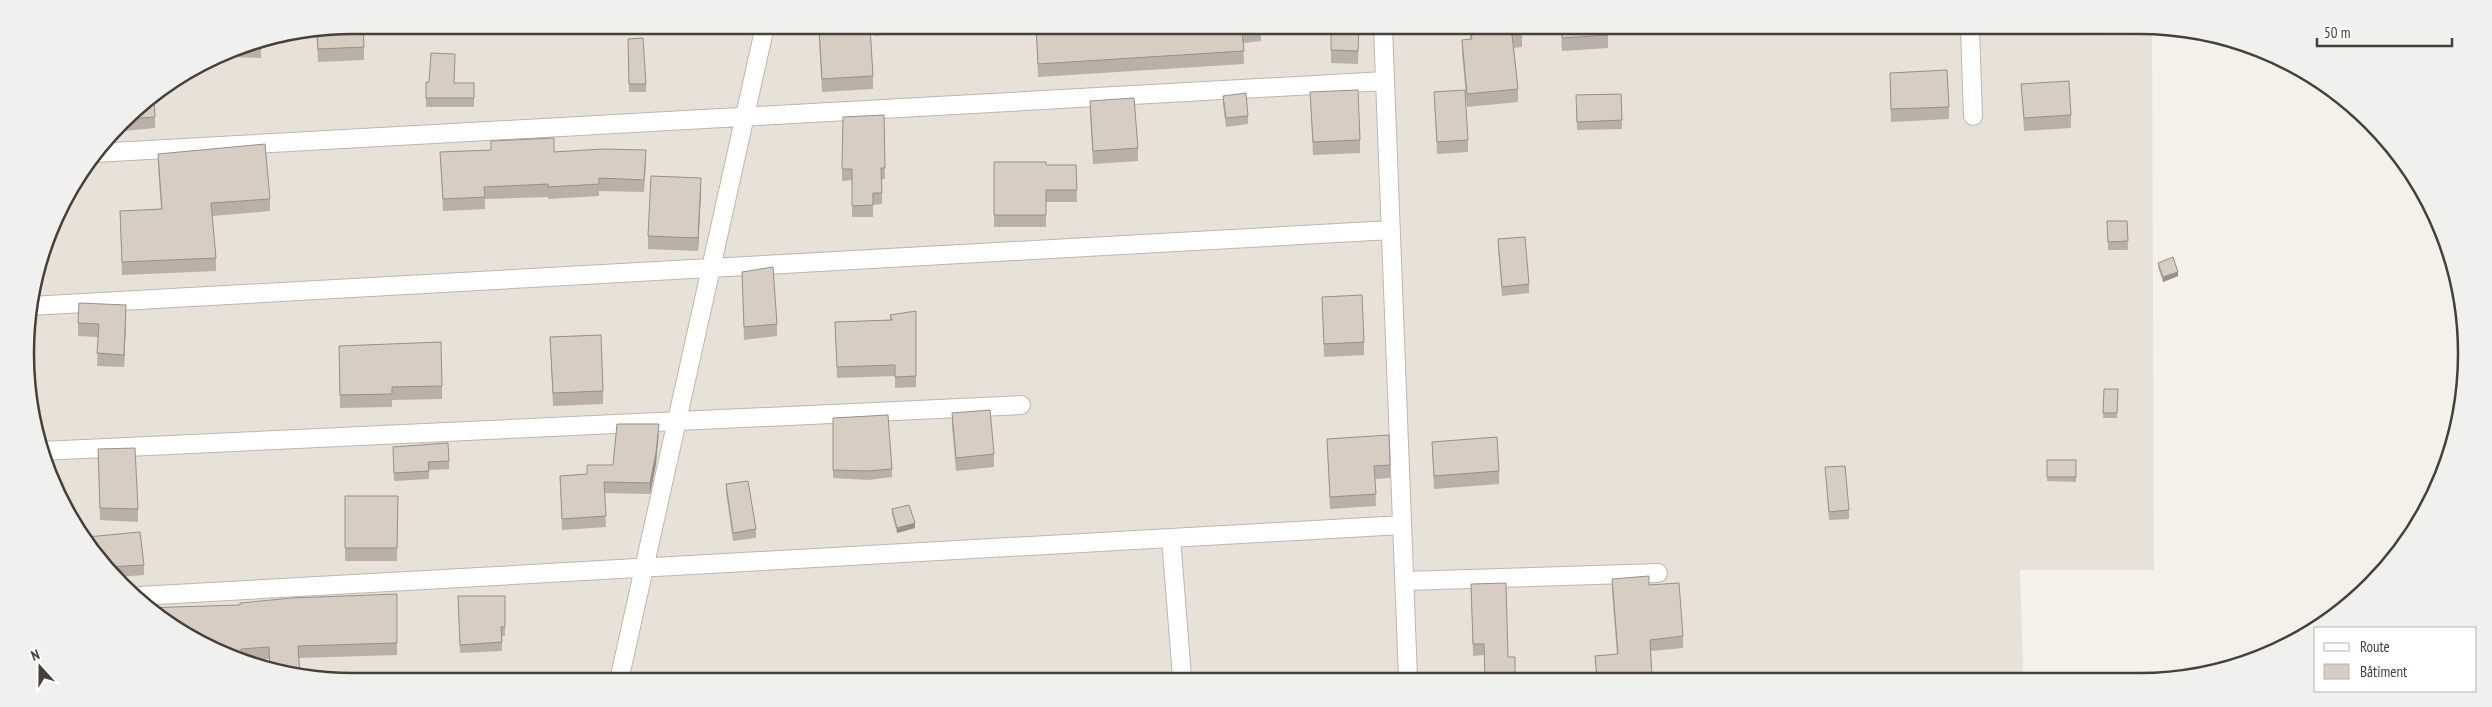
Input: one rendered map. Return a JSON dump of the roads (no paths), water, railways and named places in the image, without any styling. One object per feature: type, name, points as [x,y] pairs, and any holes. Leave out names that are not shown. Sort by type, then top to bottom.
[{"type":"street","points":[[621,673],[764,34]]},
{"type":"street","points":[[1383,34],[1408,673]]},
{"type":"street","points":[[1970,34],[1973,116]]},
{"type":"street","points":[[105,152],[1385,81]]},
{"type":"street","points":[[37,306],[1391,230]]},
{"type":"street","points":[[49,451],[677,423],[1021,405]]},
{"type":"street","points":[[145,596],[1402,525]]},
{"type":"street","points":[[1171,538],[1182,673]]},
{"type":"street","points":[[1404,581],[1658,573]]}]
